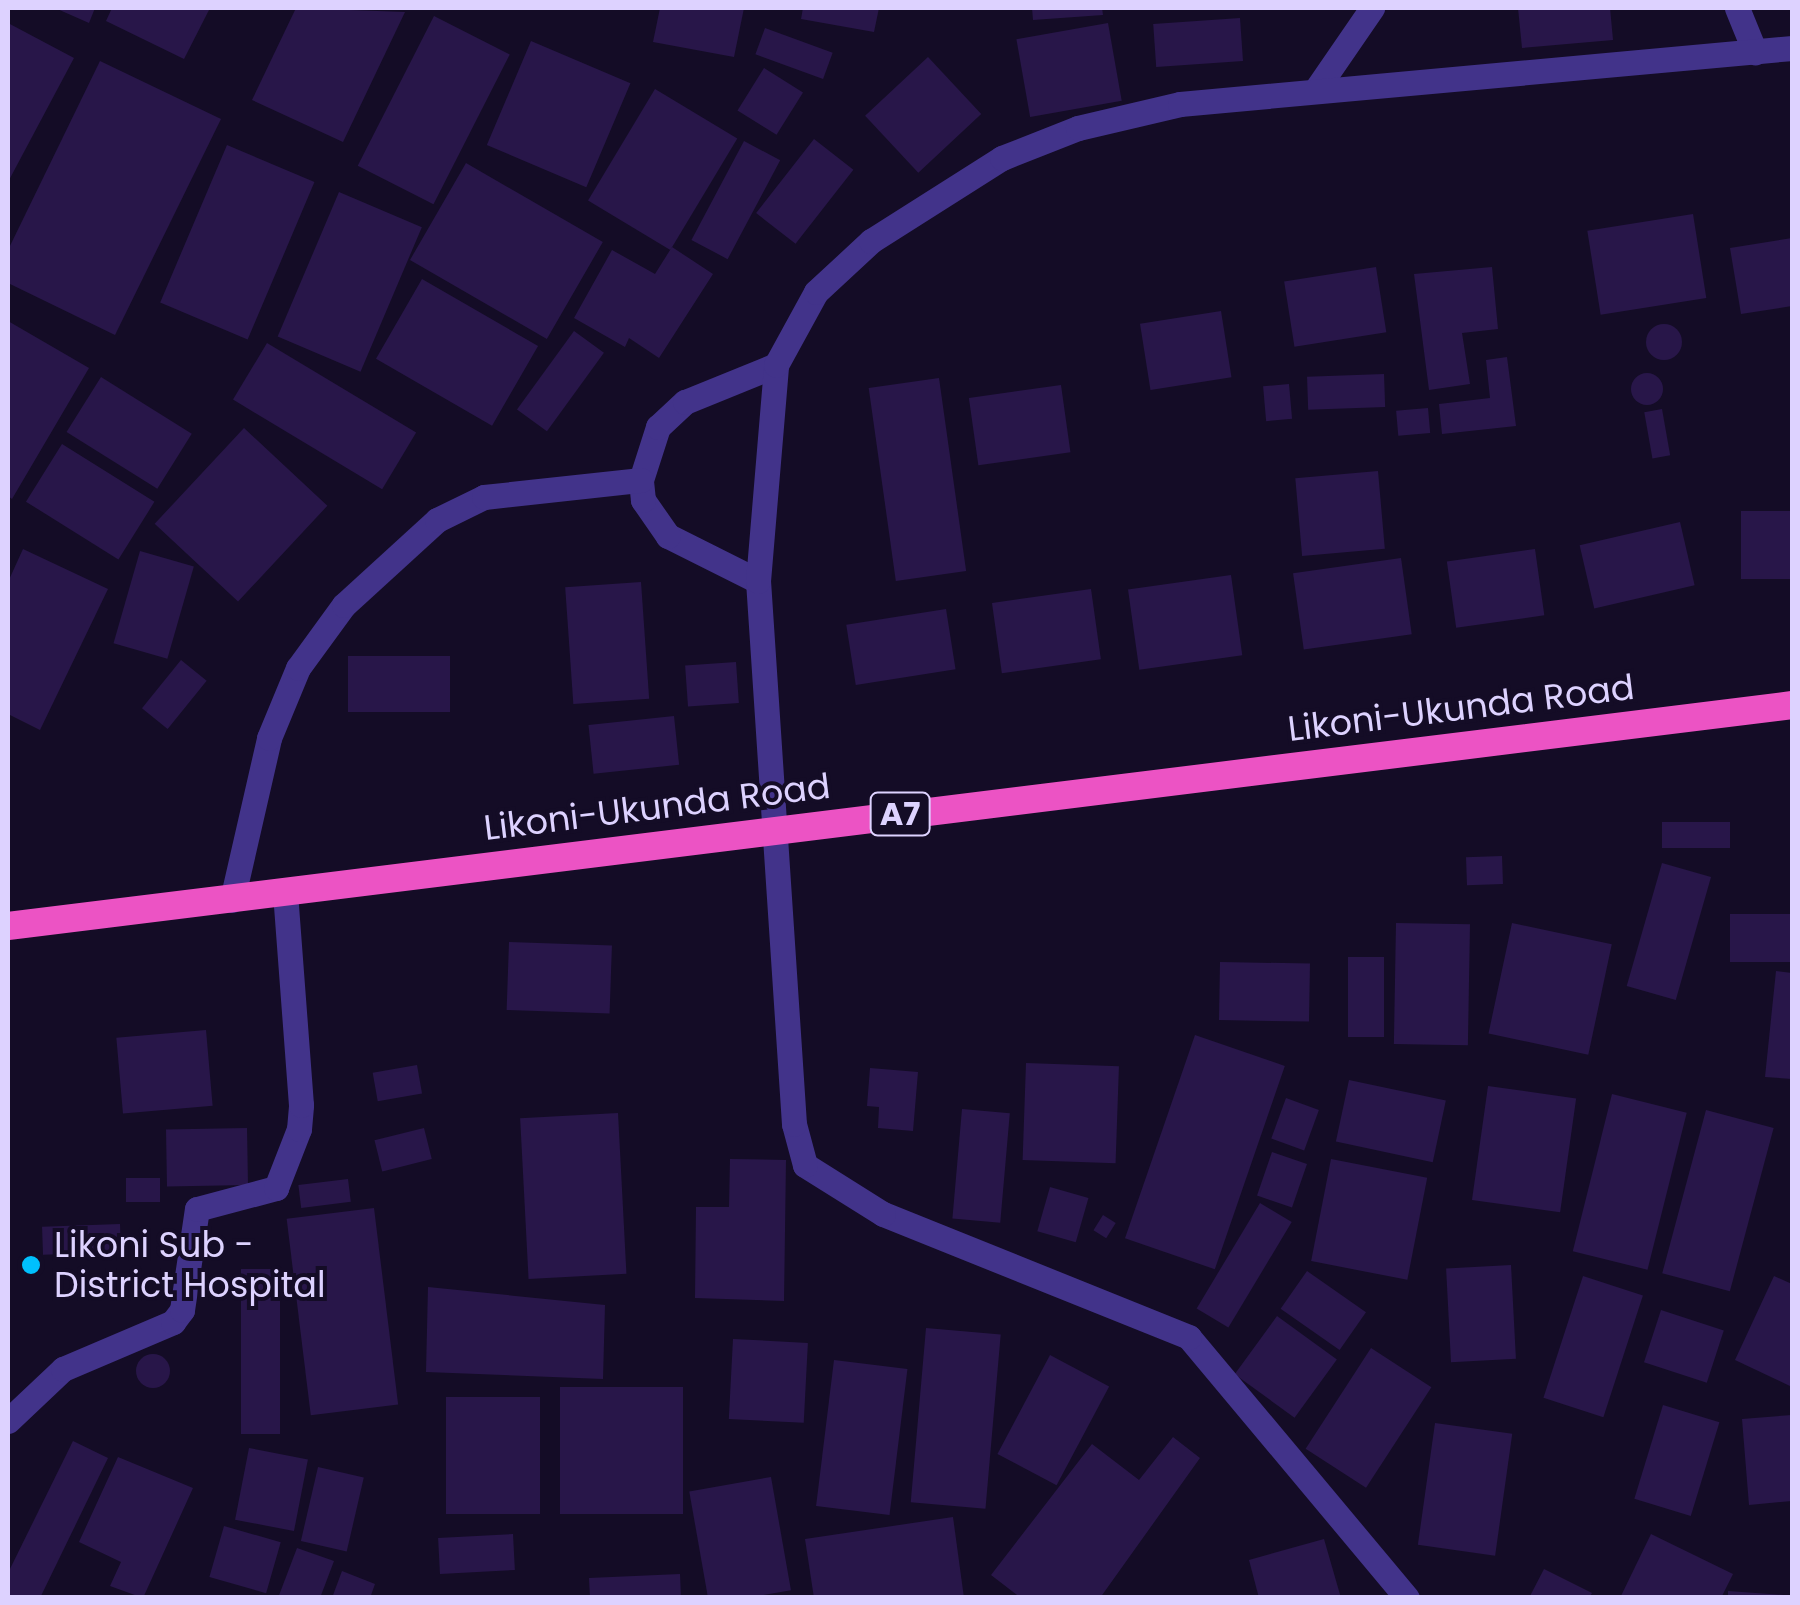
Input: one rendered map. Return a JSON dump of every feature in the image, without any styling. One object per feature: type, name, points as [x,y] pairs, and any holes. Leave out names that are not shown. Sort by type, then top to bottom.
[{"type":"highway","name":"Likoni-Ukunda Road","points":[[8,926],[1792,705]]},
{"type":"street","points":[[1315,90],[1372,8]]},
{"type":"street","points":[[1737,8],[1756,52]]},
{"type":"street","points":[[1407,1598],[1189,1337],[883,1214],[805,1165],[794,1124],[758,581],[776,364],[816,292],[871,241],[1002,158],[1078,128],[1180,104],[1792,48]]},
{"type":"street","points":[[758,581],[668,536],[643,500],[640,480],[658,427],[685,402],[776,364]]},
{"type":"street","points":[[232,900],[268,738],[298,668],[344,605],[437,520],[484,497],[640,480]]},
{"type":"street","points":[[8,1422],[63,1370],[173,1322],[182,1310],[197,1209],[276,1188],[301,1106],[285,894]]},
{"type":"building","points":[[55,8],[95,8],[89,23]]},
{"type":"building","points":[[112,8],[210,8],[184,59],[106,21]]},
{"type":"building","points":[[296,8],[405,12],[343,142],[252,100]]},
{"type":"building","points":[[660,8],[744,8],[734,57],[653,42]]},
{"type":"building","points":[[803,8],[879,8],[874,32],[801,19]]},
{"type":"building","points":[[1032,8],[1102,8],[1103,15],[1033,20]]},
{"type":"building","points":[[1518,8],[1610,8],[1613,40],[1522,48]]},
{"type":"building","points":[[434,16],[510,55],[433,204],[358,166]]},
{"type":"building","points":[[1240,18],[1243,61],[1156,67],[1153,24]]},
{"type":"building","points":[[8,23],[74,58],[8,182]]},
{"type":"building","points":[[1108,23],[1122,101],[1030,117],[1016,39]]},
{"type":"building","points":[[765,28],[833,53],[823,79],[755,54]]},
{"type":"building","points":[[531,41],[630,83],[586,187],[487,145]]},
{"type":"building","points":[[928,57],[981,114],[918,173],[865,116]]},
{"type":"building","points":[[100,61],[221,119],[115,335],[8,283],[8,250]]},
{"type":"building","points":[[764,68],[803,92],[777,135],[738,110]]},
{"type":"building","points":[[655,89],[737,138],[670,250],[588,200]]},
{"type":"building","points":[[814,139],[853,170],[796,244],[756,213]]},
{"type":"building","points":[[744,141],[780,160],[728,259],[691,240]]},
{"type":"building","points":[[227,145],[314,182],[248,340],[160,302]]},
{"type":"building","points":[[466,163],[603,242],[547,339],[410,260]]},
{"type":"building","points":[[339,192],[422,227],[361,372],[278,337]]},
{"type":"building","points":[[1693,214],[1706,298],[1601,315],[1587,231]]},
{"type":"building","points":[[1792,238],[1792,306],[1741,314],[1730,248]]},
{"type":"building","points":[[672,247],[713,274],[659,358],[629,338],[625,347],[574,318],[612,250],[655,274]]},
{"type":"building","points":[[1376,267],[1386,332],[1294,347],[1284,282]]},
{"type":"building","points":[[1492,267],[1498,329],[1462,333],[1470,384],[1429,390],[1414,274]]},
{"type":"building","points":[[422,279],[538,346],[492,426],[376,359]]},
{"type":"building","points":[[1221,311],[1231,377],[1150,390],[1140,324]]},
{"type":"building","points":[[8,321],[89,368],[12,499],[8,496]]},
{"type":"building","points":[[1664,324],[1677,329],[1682,342],[1677,355],[1664,360],[1651,355],[1646,342],[1651,329]]},
{"type":"building","points":[[574,331],[604,353],[547,431],[517,409]]},
{"type":"building","points":[[267,343],[416,433],[382,489],[233,400]]},
{"type":"building","points":[[1507,357],[1516,426],[1442,434],[1439,404],[1490,398],[1486,360]]},
{"type":"building","points":[[1647,373],[1658,378],[1663,389],[1658,400],[1647,405],[1636,400],[1631,389],[1636,378]]},
{"type":"building","points":[[1384,374],[1385,407],[1308,410],[1307,377]]},
{"type":"building","points":[[101,377],[192,434],[157,489],[67,432]]},
{"type":"building","points":[[939,378],[966,571],[896,581],[869,388]]},
{"type":"building","points":[[1289,384],[1292,419],[1266,421],[1263,386]]},
{"type":"building","points":[[1061,385],[1070,452],[978,465],[969,398]]},
{"type":"building","points":[[1428,408],[1430,433],[1398,436],[1396,411]]},
{"type":"building","points":[[1662,409],[1670,455],[1652,458],[1644,412]]},
{"type":"building","points":[[244,428],[327,506],[238,602],[155,524]]},
{"type":"building","points":[[62,444],[154,502],[118,559],[26,502]]},
{"type":"building","points":[[1378,471],[1385,549],[1302,556],[1295,478]]},
{"type":"building","points":[[1741,511],[1792,511],[1792,579],[1741,579]]},
{"type":"building","points":[[1680,522],[1695,585],[1594,609],[1580,545]]},
{"type":"building","points":[[23,549],[108,589],[40,730],[8,714],[8,582]]},
{"type":"building","points":[[1535,549],[1544,615],[1456,628],[1447,561]]},
{"type":"building","points":[[140,551],[194,566],[167,659],[114,643]]},
{"type":"building","points":[[1401,558],[1412,634],[1304,649],[1293,573]]},
{"type":"building","points":[[1231,575],[1242,655],[1139,670],[1128,589]]},
{"type":"building","points":[[641,582],[649,699],[573,704],[565,587]]},
{"type":"building","points":[[1091,589],[1101,659],[1002,673],[992,603]]},
{"type":"building","points":[[946,609],[956,669],[856,685],[846,625]]},
{"type":"building","points":[[348,656],[450,656],[450,712],[348,712]]},
{"type":"building","points":[[181,660],[207,681],[168,729],[142,708]]},
{"type":"building","points":[[736,662],[739,703],[688,706],[685,666]]},
{"type":"building","points":[[674,716],[679,765],[594,774],[588,725]]},
{"type":"building","points":[[1662,822],[1730,822],[1730,848],[1662,848]]},
{"type":"building","points":[[1502,856],[1503,884],[1467,885],[1466,857]]},
{"type":"building","points":[[1662,863],[1711,877],[1676,1000],[1627,986]]},
{"type":"building","points":[[1730,914],[1792,914],[1792,962],[1730,962]]},
{"type":"building","points":[[1396,923],[1470,924],[1468,1045],[1394,1044]]},
{"type":"building","points":[[1512,923],[1612,944],[1588,1055],[1489,1034]]},
{"type":"building","points":[[509,942],[612,946],[610,1014],[507,1010]]},
{"type":"building","points":[[1348,957],[1384,957],[1384,1037],[1348,1037]]},
{"type":"building","points":[[1220,962],[1310,964],[1309,1022],[1219,1020]]},
{"type":"building","points":[[1776,971],[1792,973],[1792,1079],[1765,1077]]},
{"type":"building","points":[[206,1030],[213,1106],[123,1114],[116,1038]]},
{"type":"building","points":[[1195,1035],[1285,1066],[1215,1269],[1125,1238]]},
{"type":"building","points":[[1026,1063],[1119,1066],[1116,1163],[1023,1160]]},
{"type":"building","points":[[417,1065],[422,1094],[378,1101],[373,1073]]},
{"type":"building","points":[[870,1068],[918,1072],[913,1131],[878,1128],[879,1107],[867,1106]]},
{"type":"building","points":[[1349,1080],[1446,1101],[1433,1162],[1336,1142]]},
{"type":"building","points":[[1488,1086],[1576,1098],[1560,1212],[1472,1200]]},
{"type":"building","points":[[1612,1094],[1687,1113],[1648,1270],[1573,1251]]},
{"type":"building","points":[[1286,1098],[1319,1110],[1304,1150],[1271,1138]]},
{"type":"building","points":[[962,1109],[1010,1113],[1000,1223],[952,1219]]},
{"type":"building","points":[[1706,1110],[1774,1128],[1730,1291],[1662,1273]]},
{"type":"building","points":[[618,1113],[626,1274],[529,1279],[520,1118]]},
{"type":"building","points":[[247,1128],[248,1185],[167,1186],[166,1129]]},
{"type":"building","points":[[424,1128],[432,1159],[382,1171],[375,1140]]},
{"type":"building","points":[[1272,1152],[1307,1164],[1292,1208],[1257,1195]]},
{"type":"building","points":[[730,1159],[786,1160],[784,1301],[695,1298],[696,1207],[729,1207]]},
{"type":"building","points":[[1331,1159],[1427,1178],[1407,1280],[1311,1261]]},
{"type":"building","points":[[126,1178],[160,1178],[160,1202],[126,1202]]},
{"type":"building","points":[[348,1179],[351,1202],[301,1208],[298,1185]]},
{"type":"building","points":[[1050,1187],[1088,1198],[1076,1242],[1037,1231]]},
{"type":"building","points":[[1260,1203],[1292,1222],[1228,1327],[1197,1308]]},
{"type":"building","points":[[374,1208],[398,1405],[311,1415],[287,1219]]},
{"type":"building","points":[[1103,1215],[1116,1223],[1106,1238],[1093,1230]]},
{"type":"building","points":[[120,1224],[121,1252],[43,1255],[42,1227]]},
{"type":"building","points":[[1511,1265],[1516,1359],[1451,1362],[1446,1268]]},
{"type":"building","points":[[241,1269],[280,1269],[280,1434],[241,1434]]},
{"type":"building","points":[[1307,1271],[1366,1312],[1340,1350],[1281,1309]]},
{"type":"building","points":[[1583,1276],[1643,1295],[1603,1417],[1543,1398]]},
{"type":"building","points":[[1774,1276],[1792,1284],[1792,1387],[1735,1360]]},
{"type":"building","points":[[428,1287],[605,1305],[603,1379],[426,1372]]},
{"type":"building","points":[[1661,1310],[1724,1330],[1707,1383],[1644,1362]]},
{"type":"building","points":[[1277,1316],[1337,1359],[1295,1418],[1235,1374]]},
{"type":"building","points":[[926,1328],[1001,1335],[985,1509],[911,1502]]},
{"type":"building","points":[[733,1339],[808,1343],[804,1423],[729,1419]]},
{"type":"building","points":[[1371,1348],[1431,1387],[1366,1488],[1306,1449]]},
{"type":"building","points":[[153,1354],[165,1359],[170,1371],[165,1383],[153,1388],[141,1383],[136,1371],[141,1359]]},
{"type":"building","points":[[1050,1355],[1109,1386],[1057,1485],[997,1454]]},
{"type":"building","points":[[834,1360],[907,1369],[890,1515],[816,1506]]},
{"type":"building","points":[[560,1387],[683,1387],[683,1514],[560,1514]]},
{"type":"building","points":[[446,1397],[540,1397],[540,1514],[446,1514]]},
{"type":"building","points":[[1663,1405],[1719,1422],[1691,1516],[1634,1499]]},
{"type":"building","points":[[1792,1415],[1792,1501],[1749,1505],[1742,1419]]},
{"type":"building","points":[[1435,1423],[1512,1434],[1495,1556],[1418,1545]]},
{"type":"building","points":[[1173,1437],[1200,1458],[1100,1598],[1021,1598],[991,1575],[1092,1444],[1139,1480]]},
{"type":"building","points":[[73,1441],[108,1458],[40,1598],[8,1598],[8,1573]]},
{"type":"building","points":[[249,1448],[308,1459],[294,1531],[235,1520]]},
{"type":"building","points":[[118,1457],[193,1488],[143,1598],[110,1586],[121,1562],[79,1542]]},
{"type":"building","points":[[318,1467],[364,1478],[347,1552],[301,1541]]},
{"type":"building","points":[[771,1477],[791,1590],[747,1598],[708,1598],[689,1491]]},
{"type":"building","points":[[953,1517],[964,1598],[814,1598],[805,1539]]},
{"type":"building","points":[[224,1526],[281,1542],[266,1593],[209,1577]]},
{"type":"building","points":[[513,1534],[515,1570],[440,1574],[438,1538]]},
{"type":"building","points":[[1651,1534],[1733,1574],[1721,1598],[1620,1598]]},
{"type":"building","points":[[1324,1539],[1341,1598],[1259,1598],[1249,1560]]},
{"type":"building","points":[[297,1548],[334,1561],[320,1598],[278,1598]]},
{"type":"building","points":[[1544,1569],[1592,1593],[1589,1598],[1529,1598]]},
{"type":"building","points":[[342,1571],[375,1584],[370,1598],[332,1598]]},
{"type":"building","points":[[680,1574],[681,1598],[590,1598],[589,1578]]},
{"type":"building","points":[[1728,1591],[1784,1595],[1728,1598]]},
{"type":"place","name":"Likoni Sub - District Hospital","points":[[31,1265]]}]
